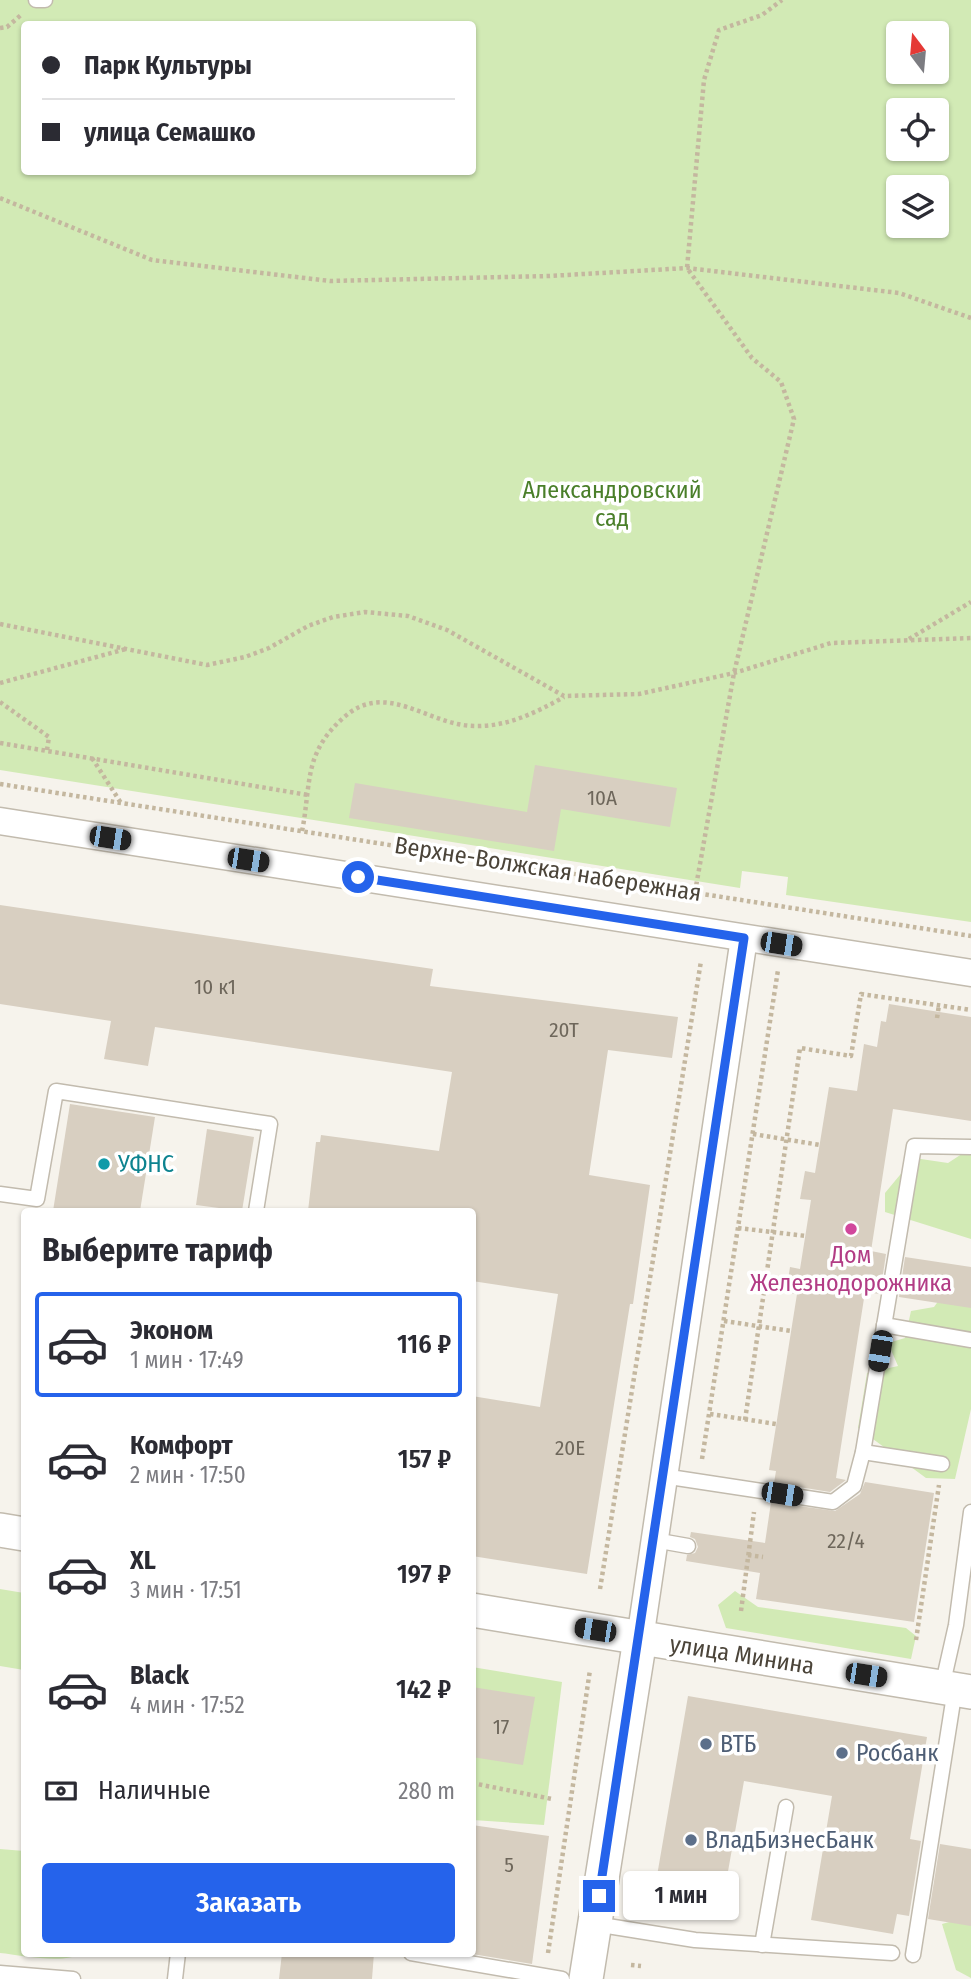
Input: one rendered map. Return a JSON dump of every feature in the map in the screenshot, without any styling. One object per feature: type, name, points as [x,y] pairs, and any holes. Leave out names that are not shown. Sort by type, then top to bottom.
[{"type":"street","name":"Верхне-Волжская набережная","points":[[0,821],[971,974]]},
{"type":"street","points":[[586,1979],[640,1639],[744,938]]},
{"type":"street","points":[[0,1530],[21,1534]]},
{"type":"street","name":"улица Минина","points":[[476,1611],[956,1689]]},
{"type":"lane","points":[[36,0],[45,0]]},
{"type":"lane","points":[[0,1194],[37,1199],[55,1091],[270,1124],[256,1208]]},
{"type":"lane","points":[[663,1476],[833,1502],[854,1486],[863,1452],[914,1146],[971,1147]]},
{"type":"lane","points":[[884,1325],[971,1340]]},
{"type":"lane","points":[[863,1452],[942,1464]]},
{"type":"lane","points":[[913,1955],[956,1689],[956,1625],[971,1511]]},
{"type":"lane","points":[[654,1540],[688,1546]]},
{"type":"lane","points":[[762,1945],[786,1807]]},
{"type":"lane","points":[[595,1924],[695,1941],[892,1953]]},
{"type":"lane","points":[[176,1979],[178,1957]]},
{"type":"lane","points":[[435,1957],[562,1979]]},
{"type":"lane","points":[[0,1973],[73,1979]]},
{"type":"path","points":[[695,892],[734,673],[794,419],[781,382],[752,358],[687,268],[704,80],[719,30],[762,15],[782,0]]},
{"type":"path","points":[[0,198],[152,260],[330,281],[549,276],[687,268],[900,293],[971,318]]},
{"type":"path","points":[[907,640],[971,602]]},
{"type":"path","points":[[0,624],[207,665],[269,648],[308,626],[333,617],[365,612],[408,616],[447,630],[564,696]]},
{"type":"path","points":[[302,831],[314,759],[329,731],[351,711],[367,703],[391,702],[446,722],[495,726],[533,715],[564,696],[639,694],[734,673],[831,643],[971,638]]},
{"type":"path","points":[[0,683],[127,649]]},
{"type":"path","points":[[0,702],[49,737],[47,750]]},
{"type":"path","points":[[0,743],[308,794]]},
{"type":"path","points":[[92,757],[121,803]]},
{"type":"path","name":"Верхне-Волжская набережная","points":[[0,785],[971,936]]},
{"type":"path","points":[[600,1589],[702,953]]},
{"type":"path","points":[[698,1481],[778,965]]},
{"type":"path","points":[[745,1420],[800,1048],[850,1056],[861,994],[971,1010]]},
{"type":"path","points":[[937,1018],[940,998]]},
{"type":"path","points":[[753,1133],[820,1145]]},
{"type":"path","points":[[738,1228],[806,1236]]},
{"type":"path","points":[[724,1321],[791,1331]]},
{"type":"path","points":[[710,1414],[776,1424]]},
{"type":"path","points":[[916,1640],[942,1464]]},
{"type":"path","points":[[741,1611],[751,1538]]},
{"type":"path","points":[[748,1555],[763,1557]]},
{"type":"path","points":[[544,1975],[590,1670]]},
{"type":"path","points":[[476,1784],[552,1799]]},
{"type":"path","points":[[631,1965],[641,1966]]},
{"type":"green space","name":"Александровский сад","points":[[0,0],[971,0],[971,922],[786,895],[788,877],[742,871],[740,888],[0,770]]},
{"type":"green space","points":[[971,1148],[971,1239],[885,1212],[885,1193],[914,1158],[948,1163]]},
{"type":"green space","points":[[947,1289],[971,1296],[971,1409],[955,1479],[926,1478],[858,1428],[867,1373],[898,1366],[888,1343],[905,1338],[911,1311],[934,1307]]},
{"type":"green space","points":[[0,1589],[21,1592],[21,1670],[0,1666]]},
{"type":"green space","points":[[735,1591],[758,1607],[906,1628],[916,1636],[911,1659],[726,1628],[718,1605]]},
{"type":"green space","points":[[476,1668],[562,1682],[544,1825],[476,1820]]},
{"type":"green space","points":[[0,1849],[21,1851],[21,1956],[0,1953]]},
{"type":"green space","points":[[971,1916],[971,1978],[956,1970],[942,1924]]},
{"type":"green space","points":[[31,1957],[74,1957],[54,1959]]},
{"type":"building","points":[[535,765],[677,788],[670,827],[561,809],[554,851],[349,818],[355,783],[527,812]]},
{"type":"building","points":[[0,905],[433,969],[430,986],[678,1017],[672,1058],[608,1050],[589,1175],[650,1185],[633,1304],[630,1304],[587,1574],[476,1557],[476,1397],[540,1407],[558,1294],[476,1282],[476,1208],[308,1208],[316,1142],[320,1142],[321,1135],[439,1151],[452,1072],[155,1027],[148,1066],[104,1059],[111,1021],[0,1004]]},
{"type":"building","points":[[889,1004],[971,1017],[971,1121],[893,1109],[871,1251],[886,1254],[880,1294],[865,1292],[836,1478],[846,1480],[830,1492],[774,1483],[776,1471],[769,1470],[797,1294],[786,1293],[790,1267],[800,1269],[811,1200],[800,1199],[805,1171],[815,1173],[829,1087],[857,1091],[864,1044],[877,1047],[881,1021],[886,1022]]},
{"type":"building","name":"УФНС","points":[[70,1104],[155,1117],[140,1208],[53,1208]]},
{"type":"building","points":[[207,1129],[254,1137],[242,1208],[196,1205]]},
{"type":"building","points":[[905,1257],[971,1267],[971,1308],[899,1297]]},
{"type":"building","points":[[865,1482],[934,1493],[914,1622],[756,1599],[760,1573],[686,1561],[687,1555],[695,1553],[698,1547],[695,1539],[690,1537],[691,1532],[765,1543],[771,1502],[835,1511],[860,1494]]},
{"type":"building","points":[[476,1688],[535,1697],[523,1765],[476,1758]]},
{"type":"building","points":[[688,1696],[927,1737],[910,1839],[921,1841],[909,1916],[897,1914],[893,1934],[811,1920],[832,1796],[744,1781],[721,1911],[653,1899]]},
{"type":"building","points":[[476,1826],[549,1836],[532,1964],[476,1955]]},
{"type":"building","points":[[940,1844],[971,1849],[971,1926],[928,1919]]},
{"type":"building","points":[[282,1957],[374,1957],[372,1979],[279,1979]]},
{"type":"place","name":"УФНС","points":[[104,1164]]},
{"type":"place","name":"Дом Железнодорожника","points":[[851,1229]]},
{"type":"place","name":"ВТБ","points":[[706,1744]]},
{"type":"place","name":"Росбанк","points":[[842,1753]]},
{"type":"place","name":"ВладБизнесБанк","points":[[691,1840]]},
{"type":"route","points":[[358,877],[744,938],[599,1896]]}]
